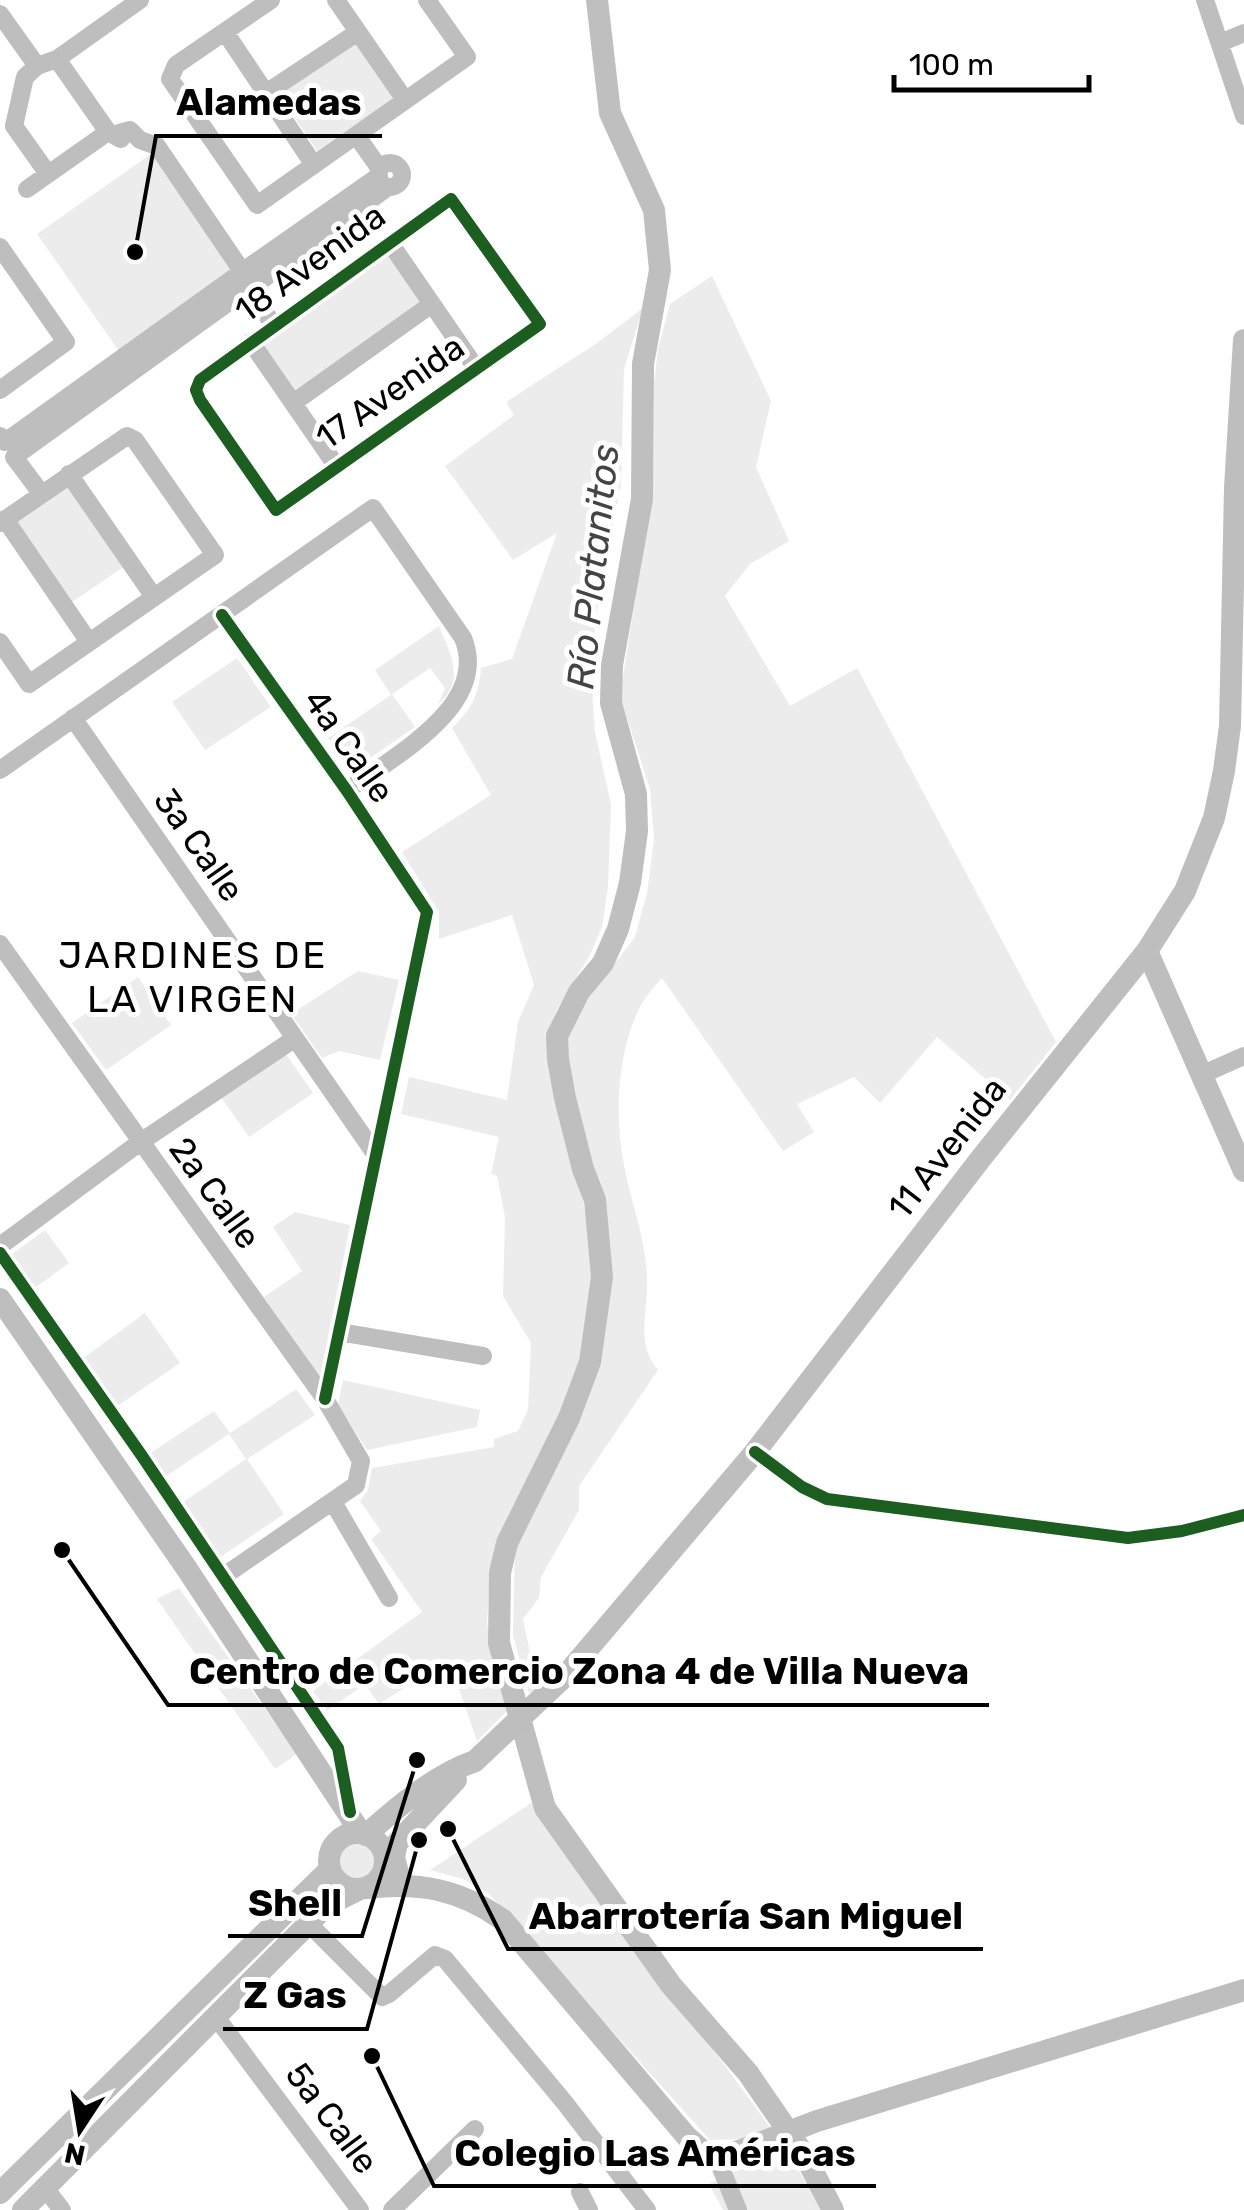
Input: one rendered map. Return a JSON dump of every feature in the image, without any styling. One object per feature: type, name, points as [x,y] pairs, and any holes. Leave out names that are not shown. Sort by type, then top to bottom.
[{"type":"main road","name":"11 Avenida","points":[[364,1834],[425,1789],[476,1761],[543,1698],[755,1452],[1146,951],[1185,891],[1208,838],[1224,771],[1238,671],[1235,488],[1244,340]]},
{"type":"main road","points":[[1146,951],[1244,1171]]},
{"type":"main road","points":[[0,1299],[341,1792],[364,1834],[380,1844],[385,1860],[382,1874],[363,1889],[326,1906],[23,2210]]},
{"type":"main road","points":[[411,1886],[396,1871],[397,1843],[476,1761]]},
{"type":"main road","points":[[341,1792],[330,1860],[338,1882],[363,1889],[411,1886],[444,1890],[476,1901],[503,1920],[687,2137],[705,2153],[728,2153],[1244,1990]]},
{"type":"main road","points":[[0,2193],[330,1860],[342,1837],[364,1834]]},
{"type":"street","points":[[48,174],[14,126],[25,77],[140,0]]},
{"type":"street","points":[[271,0],[172,70],[170,78],[257,206],[467,57],[428,0]]},
{"type":"street","points":[[336,0],[405,100]]},
{"type":"street","points":[[1205,0],[1244,116]]},
{"type":"street","points":[[0,14],[37,66]]},
{"type":"street","points":[[224,32],[314,165]]},
{"type":"street","points":[[266,93],[358,32]]},
{"type":"street","points":[[1220,42],[1244,33]]},
{"type":"street","points":[[57,59],[112,133]]},
{"type":"street","points":[[27,189],[112,133],[127,130],[157,146],[278,322]]},
{"type":"street","points":[[37,497],[3,453],[383,174],[359,134]]},
{"type":"street","name":"18 Avenida","points":[[276,510],[200,400],[196,387],[204,375],[451,199],[540,324]]},
{"type":"street","points":[[390,243],[476,368]]},
{"type":"street","points":[[0,247],[66,342],[2,385]]},
{"type":"street","points":[[293,403],[432,304]]},
{"type":"street","name":"17 Avenida","points":[[276,510],[540,324]]},
{"type":"street","points":[[251,342],[337,467]]},
{"type":"street","points":[[0,642],[30,684],[215,555],[136,440],[126,436],[2,521],[90,642]]},
{"type":"street","points":[[68,474],[154,597]]},
{"type":"street","points":[[0,770],[372,508],[463,638],[470,661],[464,685],[448,714],[347,791]]},
{"type":"street","name":"4a Calle","points":[[222,614],[347,791],[426,912],[376,1155]]},
{"type":"street","name":"3a Calle","points":[[73,718],[376,1155]]},
{"type":"street","name":"2a Calle","points":[[0,944],[358,1452],[362,1469],[356,1485],[333,1502]]},
{"type":"street","points":[[294,1039],[139,1143],[0,1250],[338,1748],[341,1792]]},
{"type":"street","points":[[1201,1075],[1244,1056]]},
{"type":"street","points":[[324,1400],[376,1155]]},
{"type":"street","points":[[340,1332],[483,1356]]},
{"type":"street","points":[[755,1452],[802,1488],[828,1498],[1027,1526],[1128,1538],[1182,1531],[1244,1514]]},
{"type":"street","points":[[224,1576],[333,1502],[388,1598]]},
{"type":"street","points":[[308,1924],[382,1997],[435,1956],[445,1959],[565,2103],[647,2210]]},
{"type":"street","name":"5a Calle","points":[[216,2017],[360,2210]]},
{"type":"street","points":[[392,2210],[474,2129]]},
{"type":"street","points":[[728,2153],[738,2210]]},
{"type":"street","points":[[45,2188],[62,2210]]},
{"type":"street","points":[[580,2192],[589,2210]]},
{"type":"shaded area","points":[[356,42],[395,98],[317,151],[279,94]]},
{"type":"shaded area","points":[[151,154],[233,271],[119,351],[37,234]]},
{"type":"shaded area","points":[[387,252],[423,301],[296,393],[260,344]]},
{"type":"shaded area","points":[[712,276],[771,401],[756,467],[789,541],[750,564],[725,596],[790,706],[857,668],[1056,1042],[1010,1100],[937,1037],[880,1103],[854,1077],[797,1104],[814,1132],[783,1151],[662,978],[649,993],[626,1045],[619,1122],[623,1160],[646,1266],[645,1338],[658,1370],[579,1486],[579,1510],[541,1577],[539,1598],[523,1619],[531,1658],[540,1677],[536,1689],[529,1694],[513,1635],[515,1547],[540,1498],[595,1363],[608,1279],[599,1193],[571,1086],[567,1034],[575,1016],[635,937],[647,893],[654,840],[650,789],[620,696],[653,485],[658,349],[670,304]]},
{"type":"shaded area","points":[[643,308],[624,369],[621,484],[595,621],[595,732],[611,805],[608,887],[602,927],[549,1031],[556,1103],[583,1200],[594,1264],[590,1320],[575,1384],[531,1473],[520,1508],[499,1542],[489,1586],[487,1623],[494,1664],[509,1709],[477,1741],[455,1678],[436,1668],[379,1704],[365,1684],[327,1711],[313,1691],[422,1612],[371,1539],[381,1531],[360,1501],[368,1490],[372,1468],[494,1447],[494,1439],[518,1431],[528,1410],[531,1343],[503,1296],[505,1217],[497,1176],[491,1174],[499,1137],[401,1114],[409,1077],[507,1100],[518,1022],[534,985],[512,915],[439,939],[439,912],[402,852],[491,795],[452,728],[473,701],[481,668],[512,659],[557,533],[513,560],[445,466],[514,415],[506,402]]},
{"type":"shaded area","points":[[67,483],[125,566],[72,602],[14,519]]},
{"type":"shaded area","points":[[439,626],[454,667],[447,695],[438,704],[445,688],[430,668],[392,694],[415,727],[351,771],[328,738],[391,695],[375,670]]},
{"type":"shaded area","points":[[237,658],[271,707],[205,750],[172,702]]},
{"type":"shaded area","points":[[358,971],[399,980],[380,1060],[339,1051],[322,1058],[291,1014]]},
{"type":"shaded area","points":[[138,977],[171,1025],[106,1070],[72,1023]]},
{"type":"shaded area","points":[[286,1054],[313,1093],[249,1137],[221,1097]]},
{"type":"shaded area","points":[[295,1212],[350,1225],[320,1379],[264,1297],[302,1271],[273,1227]]},
{"type":"shaded area","points":[[45,1230],[69,1263],[32,1290],[8,1257]]},
{"type":"shaded area","points":[[145,1313],[180,1363],[116,1407],[82,1359]]},
{"type":"shaded area","points":[[343,1380],[480,1410],[477,1427],[367,1450],[338,1405]]},
{"type":"shaded area","points":[[296,1389],[315,1415],[247,1459],[284,1514],[219,1558],[182,1503],[246,1459],[229,1434],[165,1477],[149,1454],[214,1411],[230,1433]]},
{"type":"shaded area","points":[[179,1588],[297,1754],[275,1769],[157,1599]]},
{"type":"shaded area","points":[[531,1803],[770,2127],[744,2139],[710,2140],[489,1894],[463,1879],[430,1870]]},
{"type":"shaded area","points":[[356,1843],[369,1849],[375,1862],[369,1875],[356,1881],[343,1875],[337,1862],[343,1849]]},
{"type":"shaded area","points":[[785,2147],[822,2210],[723,2210],[709,2184]]},
{"type":"waterway","name":"Río Platanitos","points":[[597,0],[610,113],[654,210],[660,270],[643,364],[642,499],[612,665],[611,703],[636,794],[637,831],[630,883],[618,929],[603,963],[579,992],[557,1036],[565,1098],[595,1200],[602,1277],[590,1362],[569,1418],[507,1543],[500,1573],[499,1643],[545,1808],[671,1985],[748,2073],[805,2156],[833,2210]]},
{"type":"cycle path","points":[[451,199],[540,324],[276,510],[200,400],[196,390],[200,380],[451,199]]},
{"type":"cycle path","points":[[222,615],[427,912],[325,1399]]},
{"type":"cycle path","points":[[0,1253],[338,1748],[350,1812]]},
{"type":"cycle path","points":[[755,1452],[802,1487],[827,1499],[1128,1538],[1182,1531],[1244,1515]]},
{"type":"place","name":"Alamedas","points":[[135,252]]},
{"type":"place","name":"Centro de Comercio Zona 4 de Villa Nueva","points":[[62,1550]]},
{"type":"place","name":"Shell","points":[[417,1760]]},
{"type":"place","name":"Abarrotería San Miguel","points":[[448,1829]]},
{"type":"place","name":"Z Gas","points":[[419,1840]]},
{"type":"place","name":"Colegio Las Américas","points":[[372,2056]]},
{"type":"district","name":"JARDINES DE LA VIRGEN","points":[[193,977]]}]
